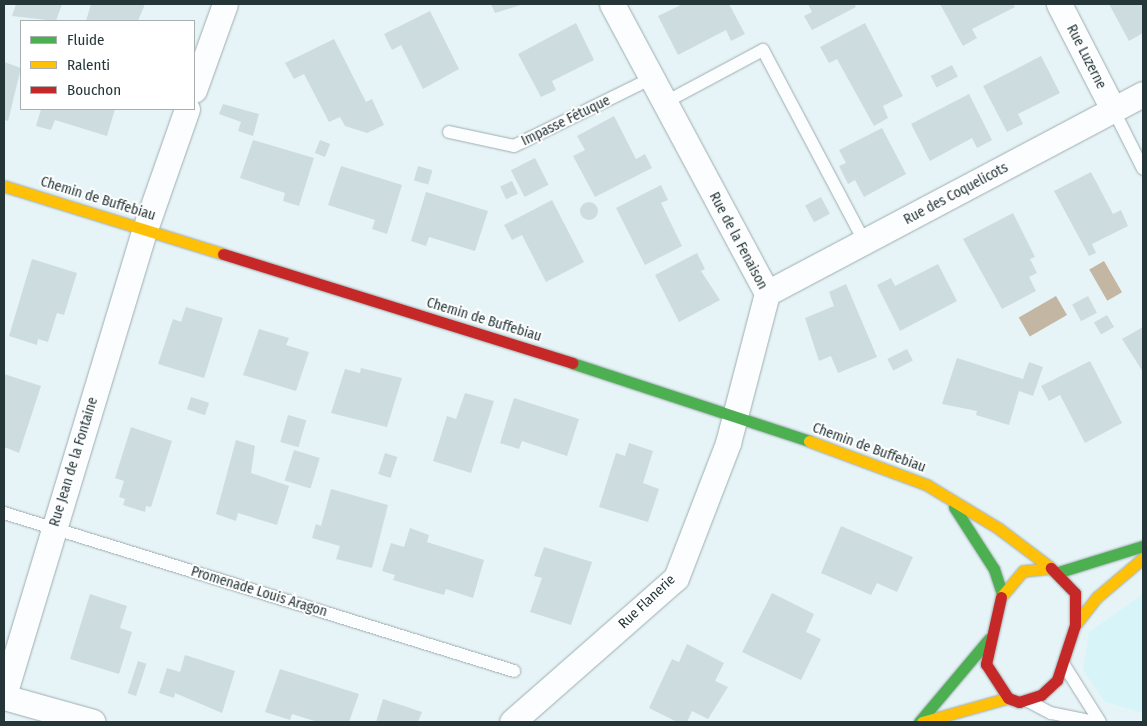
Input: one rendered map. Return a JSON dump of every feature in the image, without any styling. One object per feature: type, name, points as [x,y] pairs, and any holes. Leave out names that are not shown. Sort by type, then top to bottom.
[{"type":"street","points":[[195,87],[221,15],[205,4]]},
{"type":"street","name":"Rue de la Fenaison","points":[[612,4],[650,79],[767,293],[733,415]]},
{"type":"street","name":"Rue Luzerne","points":[[1059,4],[1113,110]]},
{"type":"street","name":"Rue des Coquelicots","points":[[767,293],[865,243],[1143,94]]},
{"type":"street","name":"Rue Jean de la Fontaine","points":[[4,696],[145,229],[187,110]]},
{"type":"street","name":"Chemin de Buffebiau","points":[[4,186],[733,415],[908,478],[949,500],[1055,570]]},
{"type":"street","name":"Rue Flanerie","points":[[512,722],[676,578],[728,443],[733,415]]},
{"type":"street","name":"Chemin de Buffebiau","points":[[949,500],[994,568],[1002,594]]},
{"type":"street","points":[[1008,698],[986,664],[990,638],[1002,594],[1023,571],[1055,570],[1143,546]]},
{"type":"street","points":[[1075,625],[1097,597],[1143,558]]},
{"type":"street","points":[[921,722],[1008,698],[1028,701],[1050,688],[1064,665],[1075,625],[1075,593],[1055,570]]},
{"type":"street","points":[[921,722],[990,638]]},
{"type":"street","points":[[4,696],[93,722]]},
{"type":"lane","points":[[664,103],[763,50],[865,243]]},
{"type":"lane","name":"Impasse Fétuque","points":[[449,132],[514,146],[650,79]]},
{"type":"lane","points":[[1113,110],[1143,170]]},
{"type":"lane","name":"Promenade Louis Aragon","points":[[4,513],[514,671]]},
{"type":"lane","points":[[1064,665],[1100,722]]},
{"type":"lane","points":[[1028,701],[1051,713],[1094,722]]},
{"type":"shaded area","points":[[1104,261],[1122,292],[1107,301],[1089,270]]},
{"type":"shaded area","points":[[1056,296],[1067,315],[1030,337],[1019,318]]},
{"type":"shaded area","points":[[1143,594],[1143,713],[1105,702],[1083,670],[1089,632]]},
{"type":"building","points":[[16,4],[62,4],[56,20],[12,16]]},
{"type":"building","points":[[91,4],[145,4],[138,20],[86,20]]},
{"type":"building","points":[[491,4],[524,4],[495,13]]},
{"type":"building","points":[[683,4],[729,4],[745,34],[731,41],[726,30],[678,55],[658,16]]},
{"type":"building","points":[[808,4],[854,4],[856,7],[812,30],[804,16],[812,12]]},
{"type":"building","points":[[940,4],[1013,4],[1015,7],[972,29],[977,38],[963,46]]},
{"type":"building","points":[[1109,4],[1143,4],[1143,33],[1129,41]]},
{"type":"building","points":[[430,11],[459,69],[423,89],[401,45],[392,50],[384,34]]},
{"type":"building","points":[[576,23],[594,60],[552,81],[556,90],[541,97],[518,54]]},
{"type":"building","points":[[865,23],[903,96],[883,106],[888,118],[874,126],[837,59],[829,63],[820,47]]},
{"type":"building","points":[[334,39],[366,102],[372,99],[384,125],[367,133],[345,126],[340,117],[329,122],[304,74],[294,79],[285,63]]},
{"type":"building","points":[[1041,56],[1060,93],[1018,114],[1023,124],[1007,132],[983,86]]},
{"type":"building","points":[[4,62],[20,68],[20,72],[8,121],[4,120]]},
{"type":"building","points":[[952,65],[958,77],[937,87],[931,76]]},
{"type":"building","points":[[969,94],[992,140],[977,148],[972,138],[930,161],[911,124]]},
{"type":"building","points":[[223,104],[259,114],[253,136],[238,131],[241,122],[219,114]]},
{"type":"building","points":[[41,110],[115,110],[107,136],[55,120],[51,130],[36,126]]},
{"type":"building","points":[[614,116],[636,159],[645,154],[652,168],[595,197],[573,156],[585,150],[577,136]]},
{"type":"building","points":[[882,128],[906,174],[864,197],[855,180],[848,184],[839,166],[846,163],[839,150]]},
{"type":"building","points":[[253,140],[314,158],[299,206],[283,201],[285,193],[240,178]]},
{"type":"building","points":[[320,140],[330,144],[325,157],[315,153]]},
{"type":"building","points":[[535,158],[549,185],[525,197],[511,170]]},
{"type":"building","points":[[341,166],[402,185],[387,234],[372,229],[375,220],[328,205]]},
{"type":"building","points":[[418,166],[432,170],[428,185],[414,180]]},
{"type":"building","points":[[1091,172],[1113,214],[1121,210],[1128,226],[1092,244],[1096,253],[1089,256],[1054,191]]},
{"type":"building","points":[[512,181],[518,194],[506,199],[500,186]]},
{"type":"building","points":[[661,185],[668,200],[661,203],[682,246],[645,265],[616,208]]},
{"type":"building","points":[[426,192],[488,211],[475,251],[429,237],[426,246],[411,241]]},
{"type":"building","points":[[821,197],[830,214],[814,222],[805,205]]},
{"type":"building","points":[[552,200],[584,262],[546,282],[522,235],[512,240],[504,225]]},
{"type":"building","points":[[589,202],[595,205],[598,211],[595,217],[589,220],[583,217],[580,211],[583,205]]},
{"type":"building","points":[[1013,213],[1035,257],[1030,259],[1037,273],[1029,277],[1036,291],[1002,309],[963,239]]},
{"type":"building","points":[[697,253],[705,269],[701,271],[720,300],[679,322],[655,275]]},
{"type":"building","points":[[32,259],[77,273],[64,315],[57,313],[48,342],[38,339],[37,345],[9,336]]},
{"type":"building","points":[[938,264],[957,301],[900,331],[877,285],[891,278],[895,286]]},
{"type":"building","points":[[846,284],[877,357],[838,373],[831,356],[819,361],[805,318],[834,306],[829,292]]},
{"type":"building","points":[[1088,296],[1097,313],[1081,321],[1072,304]]},
{"type":"building","points":[[186,307],[223,318],[204,378],[158,364],[173,319],[181,322]]},
{"type":"building","points":[[1107,315],[1114,327],[1101,335],[1094,323]]},
{"type":"building","points":[[1143,327],[1143,372],[1122,339]]},
{"type":"building","points":[[259,329],[289,338],[286,345],[309,352],[296,391],[243,375]]},
{"type":"building","points":[[907,349],[913,361],[893,371],[887,359]]},
{"type":"building","points":[[957,358],[1023,379],[1029,362],[1043,367],[1033,396],[1019,391],[1009,425],[976,415],[977,411],[942,404]]},
{"type":"building","points":[[1090,361],[1122,423],[1085,443],[1060,395],[1049,401],[1041,386]]},
{"type":"building","points":[[361,368],[402,378],[387,427],[331,413],[345,369],[360,373]]},
{"type":"building","points":[[4,374],[41,386],[19,453],[4,447]]},
{"type":"building","points":[[465,393],[494,401],[471,473],[433,461],[447,416],[456,419]]},
{"type":"building","points":[[191,397],[209,403],[205,415],[187,409]]},
{"type":"building","points":[[514,398],[579,419],[567,456],[522,441],[519,449],[500,443]]},
{"type":"building","points":[[288,415],[306,420],[299,447],[280,442]]},
{"type":"building","points":[[131,427],[172,441],[151,507],[146,506],[145,512],[123,505],[125,499],[119,497],[124,481],[115,478]]},
{"type":"building","points":[[236,440],[255,446],[251,473],[289,486],[277,525],[238,513],[236,521],[216,514]]},
{"type":"building","points":[[629,443],[653,451],[643,483],[659,489],[648,522],[599,507],[616,453],[625,456]]},
{"type":"building","points":[[294,450],[320,458],[310,488],[285,481]]},
{"type":"building","points":[[385,453],[397,457],[391,478],[378,474]]},
{"type":"building","points":[[331,489],[388,505],[372,568],[336,559],[340,546],[312,538],[316,524],[321,526]]},
{"type":"building","points":[[841,526],[913,557],[897,592],[877,583],[871,595],[821,573]]},
{"type":"building","points":[[410,528],[429,535],[427,542],[484,560],[473,598],[446,589],[444,595],[393,580],[395,575],[382,571],[391,543],[404,547]]},
{"type":"building","points":[[544,547],[592,562],[571,625],[530,612],[542,578],[534,576]]},
{"type":"building","points":[[772,593],[814,614],[806,632],[821,639],[801,680],[742,652]]},
{"type":"building","points":[[90,594],[127,606],[120,628],[132,632],[119,674],[70,659]]},
{"type":"building","points":[[687,644],[724,663],[715,681],[728,687],[708,719],[692,711],[687,722],[677,722],[649,708],[672,659],[679,662]]},
{"type":"building","points":[[185,655],[235,671],[222,713],[175,693],[174,698],[159,693],[167,668],[180,672]]},
{"type":"building","points":[[138,661],[147,664],[136,696],[127,693]]},
{"type":"building","points":[[280,669],[359,694],[349,722],[318,722],[292,714],[290,720],[265,712]]},
{"type":"building","points":[[383,699],[422,712],[418,722],[376,722]]},
{"type":"traffic: fast","points":[[572,363],[809,441]]},
{"type":"traffic: fast","points":[[954,507],[994,569],[1002,594]]},
{"type":"traffic: fast","points":[[1059,572],[1143,546]]},
{"type":"traffic: fast","points":[[919,722],[989,639]]},
{"type":"traffic: slow","points":[[4,186],[223,254]]},
{"type":"traffic: slow","points":[[809,441],[927,485],[998,528],[1051,568]]},
{"type":"traffic: slow","points":[[1075,625],[1097,597],[1143,558]]},
{"type":"traffic: slow","points":[[1001,597],[1023,571],[1051,568]]},
{"type":"traffic: slow","points":[[922,722],[1008,698]]},
{"type":"traffic: jam","points":[[223,254],[572,363]]},
{"type":"traffic: jam","points":[[1001,597],[986,664],[1008,698],[1019,702],[1041,695],[1057,680],[1075,625],[1075,593],[1051,568]]}]
